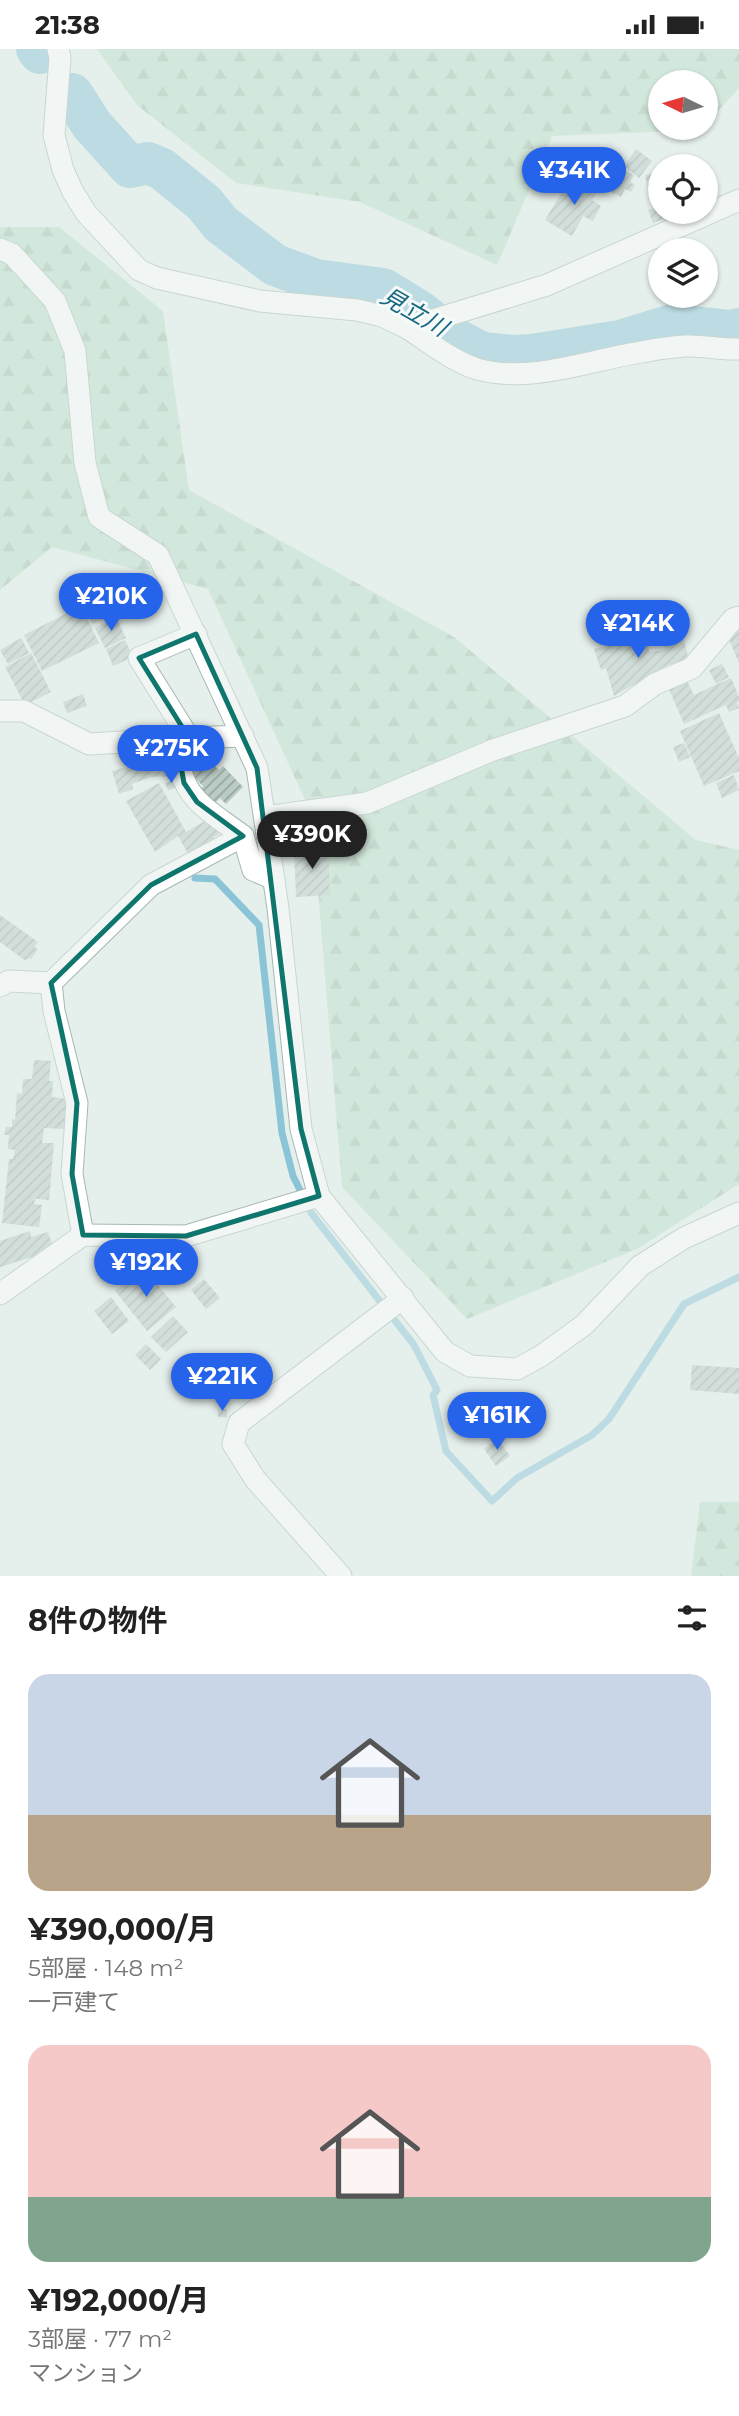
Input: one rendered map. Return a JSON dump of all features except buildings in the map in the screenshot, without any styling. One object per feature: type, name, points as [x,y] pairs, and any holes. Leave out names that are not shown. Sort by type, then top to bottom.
[{"type":"street","points":[[58,49],[60,58],[54,135],[63,170],[86,213],[139,270],[157,278],[260,301],[358,310],[425,323],[547,285],[739,200]]},
{"type":"street","points":[[0,249],[12,254],[55,301],[75,351],[85,463],[99,517],[158,555],[257,768],[274,879],[301,1129],[319,1196],[445,1352],[470,1366],[517,1369],[541,1356],[584,1325],[640,1266],[684,1238],[739,1213]]},
{"type":"street","points":[[425,323],[459,361],[474,368],[499,373],[522,373],[597,363],[640,352],[686,346],[739,349]]},
{"type":"street","points":[[265,817],[367,803],[493,750],[625,706],[655,684],[692,668],[733,619],[739,617]]},
{"type":"street","points":[[196,633],[139,658],[182,738],[177,765],[184,783],[197,802],[243,836],[253,870],[274,879]]},
{"type":"street","points":[[0,711],[24,711],[89,744],[243,736]]},
{"type":"street","points":[[0,986],[9,981],[51,983],[151,885],[243,836]]},
{"type":"street","points":[[51,983],[54,1010],[77,1103],[72,1174],[83,1235]]},
{"type":"street","points":[[0,1294],[83,1235],[186,1236],[319,1196]]},
{"type":"street","points":[[341,1576],[255,1479],[233,1444],[239,1423],[403,1299]]},
{"type":"highlighted area","points":[[196,634],[257,768],[301,1129],[319,1196],[186,1236],[83,1235],[72,1174],[77,1103],[51,983],[151,885],[243,836],[197,802],[184,783],[176,739],[189,738],[139,658]]},
{"type":"green space","points":[[97,49],[739,49],[739,88],[718,111],[718,70],[648,70],[648,132],[552,136],[497,265],[360,202],[236,183],[137,105]]},
{"type":"green space","points":[[0,227],[59,227],[163,311],[189,490],[454,637],[696,840],[739,850],[739,1184],[637,1249],[467,1319],[342,1187],[312,815],[208,589],[52,547],[0,590]]},
{"type":"green space","points":[[700,1502],[739,1502],[739,1576],[691,1576]]},
{"type":"waterway","name":"見立川","points":[[37,49],[40,53]]},
{"type":"waterway","name":"見立川","points":[[72,94],[92,125],[130,167],[148,163],[162,169],[204,203],[221,224],[275,265],[316,280],[383,289],[419,311],[453,338],[482,353],[532,355],[620,341],[672,325],[729,331],[739,329]]},
{"type":"waterway","points":[[195,878],[215,879],[259,925],[282,1133],[293,1176],[312,1214],[414,1345],[437,1390],[433,1395],[446,1451],[492,1501],[517,1478],[592,1435],[609,1419],[684,1304],[739,1277]]}]
